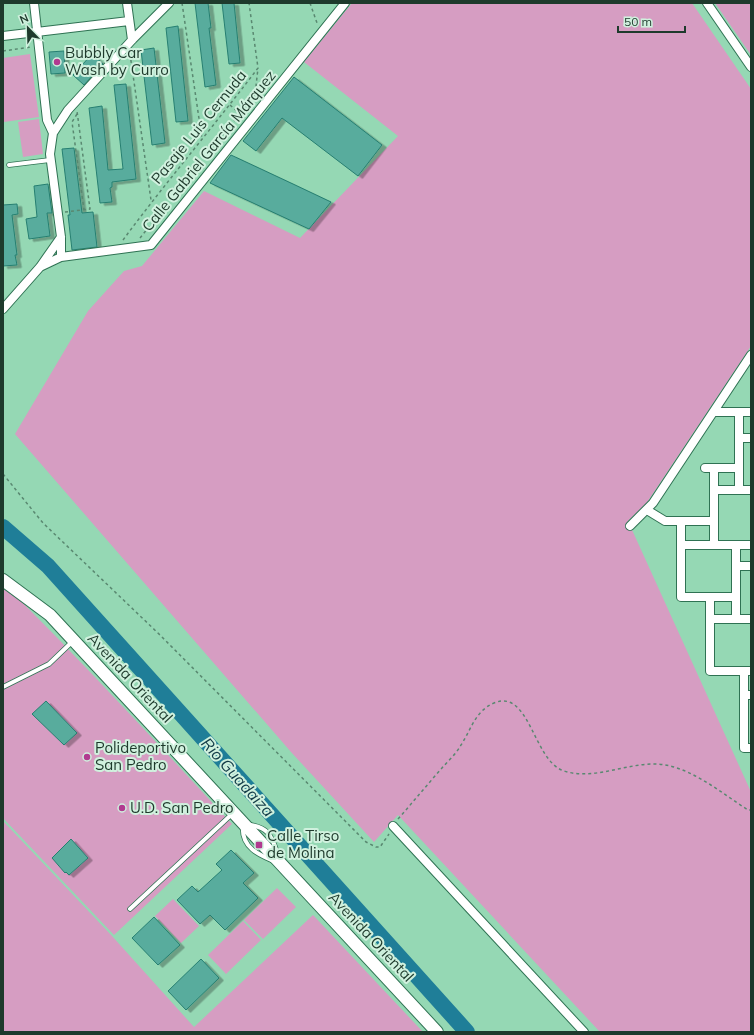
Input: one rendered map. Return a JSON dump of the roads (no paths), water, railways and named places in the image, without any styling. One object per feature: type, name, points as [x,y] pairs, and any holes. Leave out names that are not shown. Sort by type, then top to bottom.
[{"type":"street","points":[[34,3],[47,120],[53,133]]},
{"type":"street","points":[[127,3],[130,42]]},
{"type":"street","points":[[61,258],[61,236],[50,154],[53,133],[68,110],[130,42],[169,3]]},
{"type":"street","name":"Calle Gabriel García Márquez","points":[[40,267],[61,258],[151,245],[345,3]]},
{"type":"street","points":[[708,3],[751,67]]},
{"type":"street","points":[[3,36],[129,21]]},
{"type":"street","points":[[3,309],[40,267],[61,236]]},
{"type":"street","points":[[630,526],[653,504],[751,355]]},
{"type":"street","points":[[714,412],[751,412]]},
{"type":"street","points":[[739,412],[739,490]]},
{"type":"street","points":[[739,438],[751,438]]},
{"type":"street","points":[[705,468],[739,468]]},
{"type":"street","points":[[714,469],[714,545]]},
{"type":"street","points":[[714,490],[751,490]]},
{"type":"street","points":[[647,510],[664,521],[714,522]]},
{"type":"street","points":[[681,521],[681,597],[736,597]]},
{"type":"street","points":[[681,545],[751,545]]},
{"type":"street","points":[[736,545],[736,619]]},
{"type":"street","points":[[736,566],[751,566]]},
{"type":"street","name":"Avenida Oriental","points":[[3,580],[50,615],[437,1032]]},
{"type":"street","points":[[710,597],[710,671],[747,671],[744,748],[751,748]]},
{"type":"street","points":[[710,619],[751,619]]},
{"type":"street","points":[[393,826],[584,1032]]},
{"type":"lane","points":[[9,165],[51,160]]},
{"type":"lane","points":[[3,687],[49,664],[73,640]]},
{"type":"lane","points":[[130,909],[233,813]]},
{"type":"waterway","name":"Rio Guadaiza","points":[[3,527],[48,566],[467,1032]]},
{"type":"place","name":"Bubbly Car Wash by Curro","points":[[57,62]]},
{"type":"place","name":"Polideportivo San Pedro","points":[[87,757]]},
{"type":"place","name":"U.D. San Pedro","points":[[122,808]]},
{"type":"place","name":"Calle Tirso de Molina","points":[[259,845]]}]
